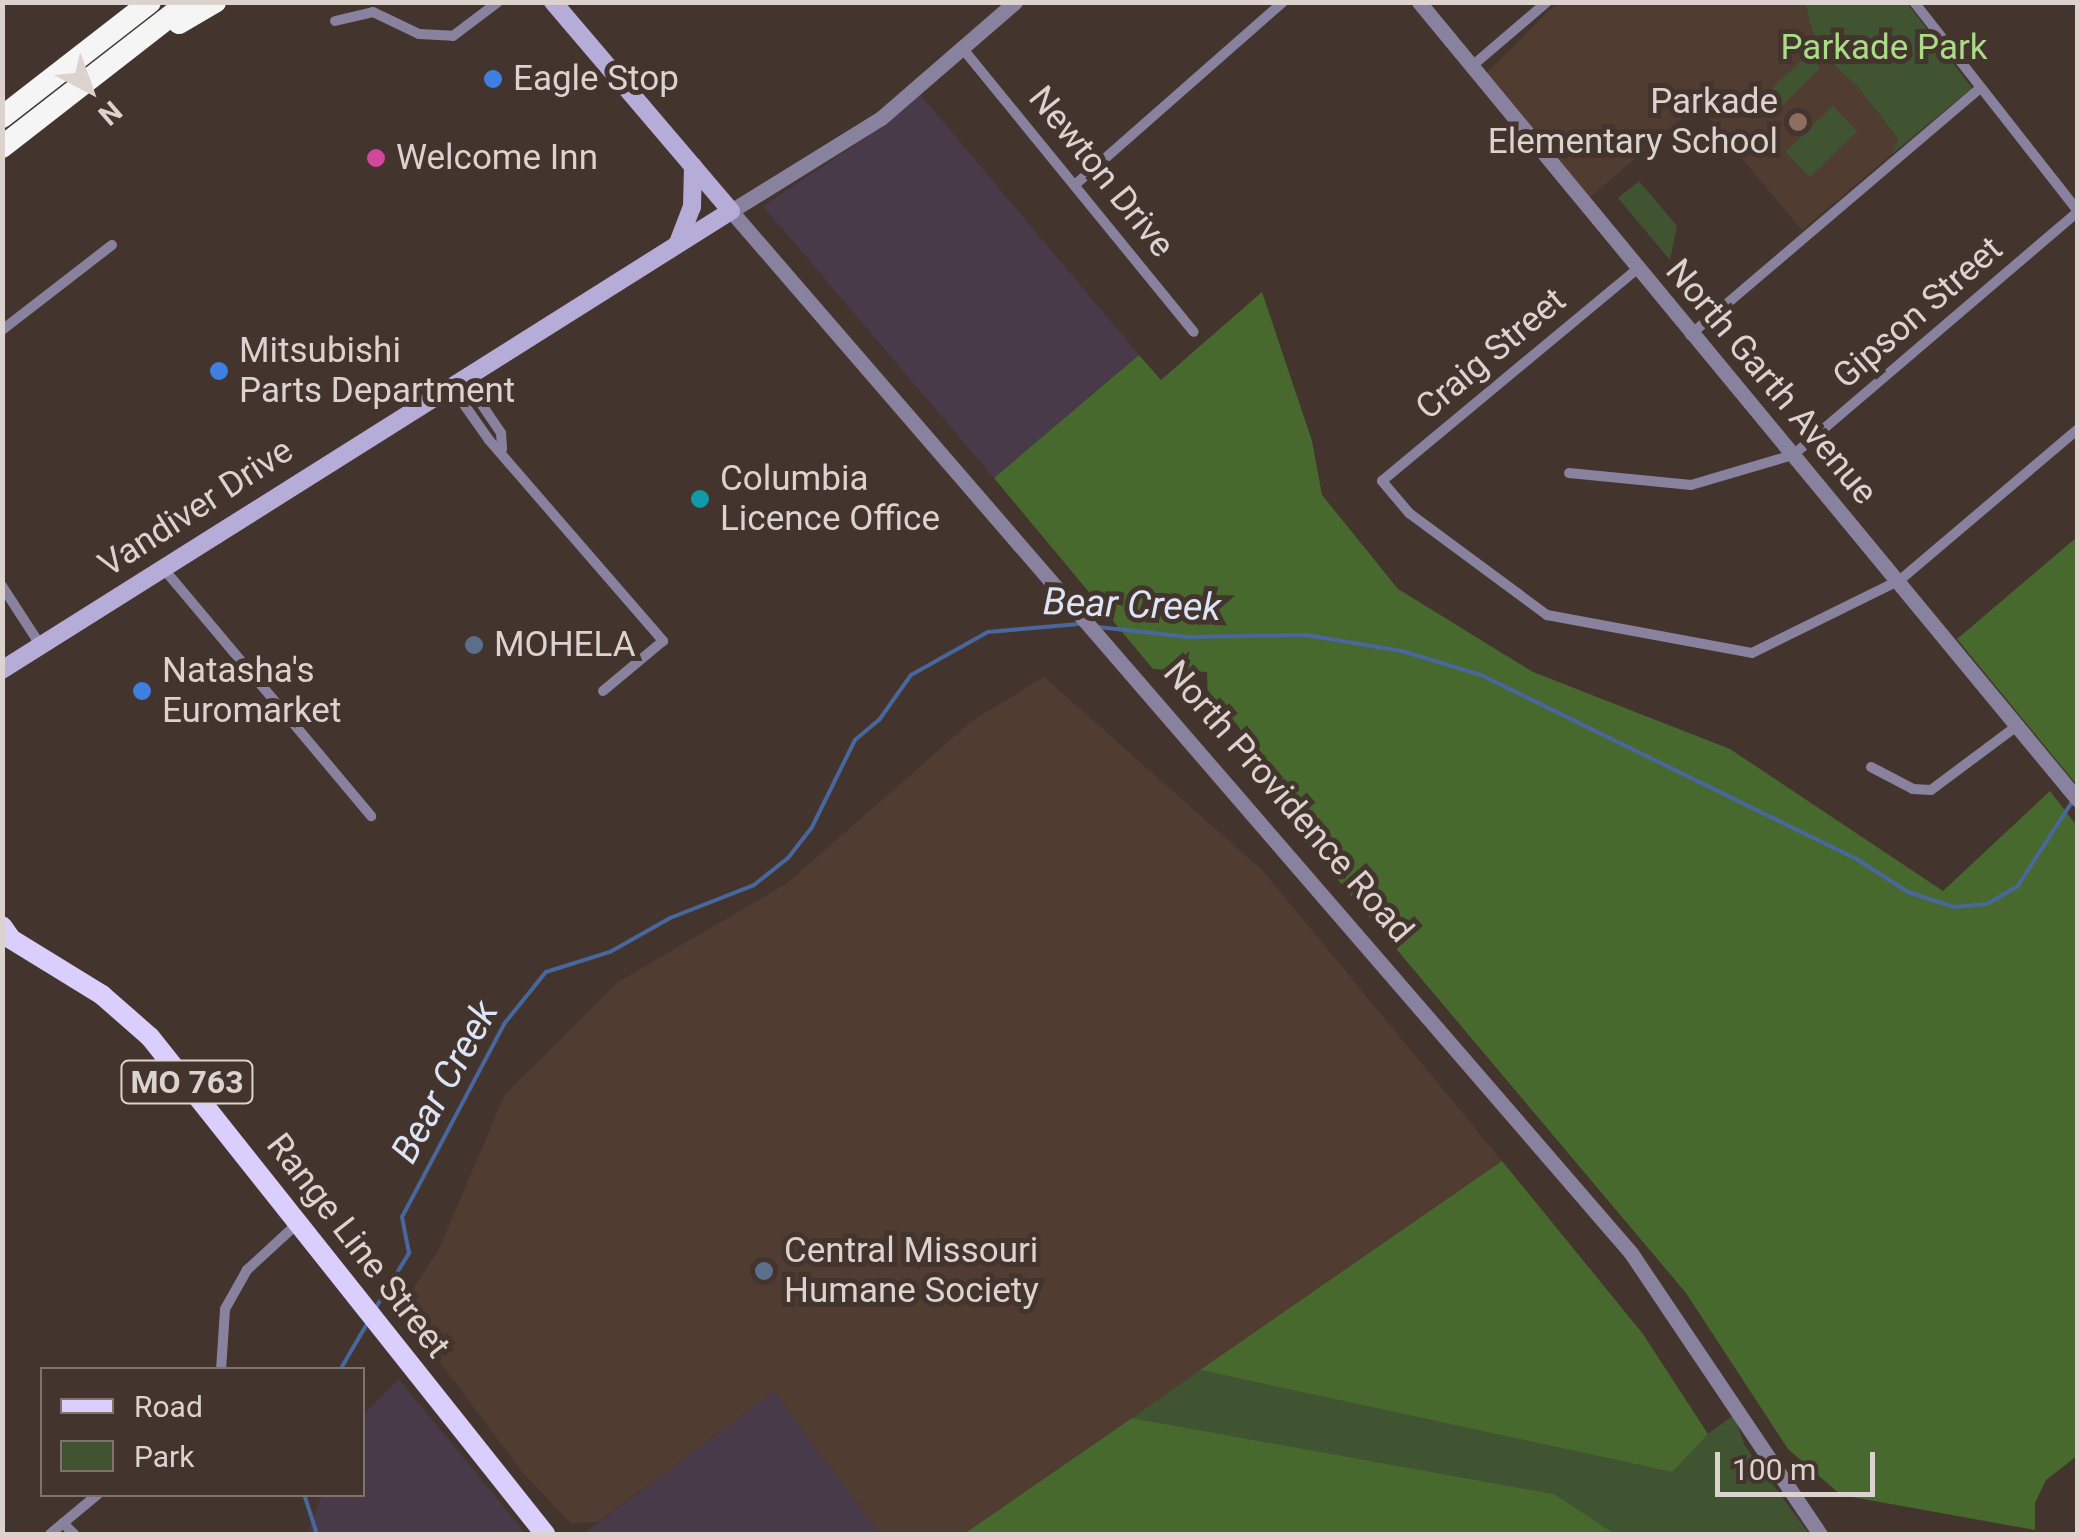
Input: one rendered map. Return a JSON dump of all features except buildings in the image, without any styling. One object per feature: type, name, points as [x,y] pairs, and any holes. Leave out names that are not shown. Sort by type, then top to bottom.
[{"type":"highway","points":[[60,72],[131,2]]},
{"type":"highway","points":[[2,117],[150,2]]},
{"type":"highway","points":[[2,146],[188,2]]},
{"type":"highway","points":[[120,56],[215,2]]},
{"type":"main road","name":"North Providence Road","points":[[554,2],[731,211]]},
{"type":"main road","points":[[678,243],[692,207],[693,166]]},
{"type":"main road","name":"Vandiver Drive","points":[[2,670],[731,211]]},
{"type":"main road","name":"Range Line Street","points":[[5,935],[102,996],[150,1037],[545,1534]]},
{"type":"street","points":[[334,20],[373,12],[420,34],[453,36],[498,2]]},
{"type":"street","points":[[731,211],[846,144],[1016,2]]},
{"type":"street","points":[[1077,182],[1283,2]]},
{"type":"street","name":"North Garth Avenue","points":[[1419,2],[1689,335],[1900,580],[2078,800]]},
{"type":"street","points":[[1472,66],[1547,2]]},
{"type":"street","points":[[1914,2],[1978,90],[2078,212]]},
{"type":"street","name":"Newton Drive","points":[[963,49],[1077,182],[1194,332]]},
{"type":"street","points":[[1689,335],[1978,90]]},
{"type":"street","name":"North Providence Road","points":[[731,211],[1018,538],[1631,1253],[1820,1534]]},
{"type":"street","name":"Gipson Street","points":[[1793,455],[2078,212]]},
{"type":"street","points":[[2,330],[112,245]]},
{"type":"street","name":"Craig Street","points":[[1636,270],[1382,481],[1408,514],[1547,615],[1752,653],[1900,580]]},
{"type":"street","points":[[457,381],[501,433],[502,449],[663,641],[602,690]]},
{"type":"street","points":[[1900,580],[2078,429]]},
{"type":"street","points":[[1569,473],[1690,485],[1793,455]]},
{"type":"street","points":[[164,568],[371,816]]},
{"type":"street","points":[[2,586],[41,646]]},
{"type":"street","points":[[1871,767],[1912,789],[1930,790],[2017,726]]},
{"type":"street","points":[[221,1367],[226,1309],[247,1270],[299,1222]]},
{"type":"street","points":[[50,1534],[94,1497]]},
{"type":"street","points":[[63,1523],[74,1534]]},
{"type":"shaded area","name":"Parkade Elementary School","points":[[1557,3],[1805,3],[1817,49],[1858,87],[1898,140],[1892,154],[1802,230],[1697,105],[1589,198],[1486,73]]},
{"type":"shaded area","points":[[919,93],[1139,355],[994,478],[763,206],[868,136]]},
{"type":"shaded area","points":[[1044,677],[1263,871],[1502,1161],[964,1534],[881,1534],[774,1391],[598,1522],[571,1523],[523,1473],[400,1309],[439,1249],[505,1094],[618,982],[786,884],[972,721]]},
{"type":"shaded area","points":[[399,1379],[526,1534],[307,1534],[321,1497],[365,1497],[365,1413]]},
{"type":"shaded area","points":[[774,1391],[881,1534],[583,1534]]},
{"type":"green space","name":"Parkade Park","points":[[1805,3],[1907,3],[1972,88],[1892,154],[1898,139],[1858,87],[1817,49]]},
{"type":"green space","points":[[1809,53],[1820,68],[1775,113],[1767,112],[1762,98]]},
{"type":"green space","points":[[1833,106],[1857,131],[1810,177],[1786,152]]},
{"type":"green space","points":[[1639,181],[1677,226],[1670,260],[1618,198]]},
{"type":"green space","points":[[1262,292],[1312,441],[1322,495],[1398,589],[1533,672],[1730,749],[1943,891],[2050,791],[2077,826],[2077,1456],[2046,1480],[2035,1503],[2035,1530],[1841,1495],[1788,1449],[1686,1293],[1307,843],[1237,724],[1208,705],[1207,672],[1153,669],[994,478],[1139,355],[1161,380]]},
{"type":"green space","points":[[2077,537],[2077,785],[1957,639]]},
{"type":"green space","points":[[1502,1161],[1643,1334],[1708,1434],[1672,1472],[1200,1370]]},
{"type":"green space","points":[[1200,1370],[1672,1472],[1696,1442],[1734,1415],[1745,1446],[1809,1534],[1611,1534],[1554,1494],[1132,1418]]},
{"type":"green space","points":[[1132,1418],[1554,1494],[1613,1533],[964,1534]]},
{"type":"waterway","name":"Bear Creek","points":[[375,1309],[409,1253],[402,1217],[504,1024],[546,972],[610,952],[670,918],[754,885],[788,858],[811,829],[855,740],[879,720],[911,675],[988,632],[1079,624]]},
{"type":"waterway","name":"Bear Creek","points":[[1098,627],[1187,637],[1306,635],[1402,651],[1481,675],[1855,858],[1908,892],[1954,907],[1987,904],[2017,887],[2072,802]]},
{"type":"waterway","name":"Bear Creek","points":[[342,1367],[368,1322]]},
{"type":"waterway","name":"Bear Creek","points":[[305,1497],[317,1534]]},
{"type":"place","name":"Eagle Stop","points":[[493,79]]},
{"type":"place","name":"Parkade Elementary School","points":[[1798,122]]},
{"type":"place","name":"Welcome Inn","points":[[376,158]]},
{"type":"place","name":"Mitsubishi Parts Department","points":[[219,371]]},
{"type":"place","name":"Columbia Licence Office","points":[[700,499]]},
{"type":"place","name":"MOHELA","points":[[474,645]]},
{"type":"place","name":"Natasha's Euromarket","points":[[142,691]]},
{"type":"place","name":"Central Missouri Humane Society","points":[[764,1271]]}]
